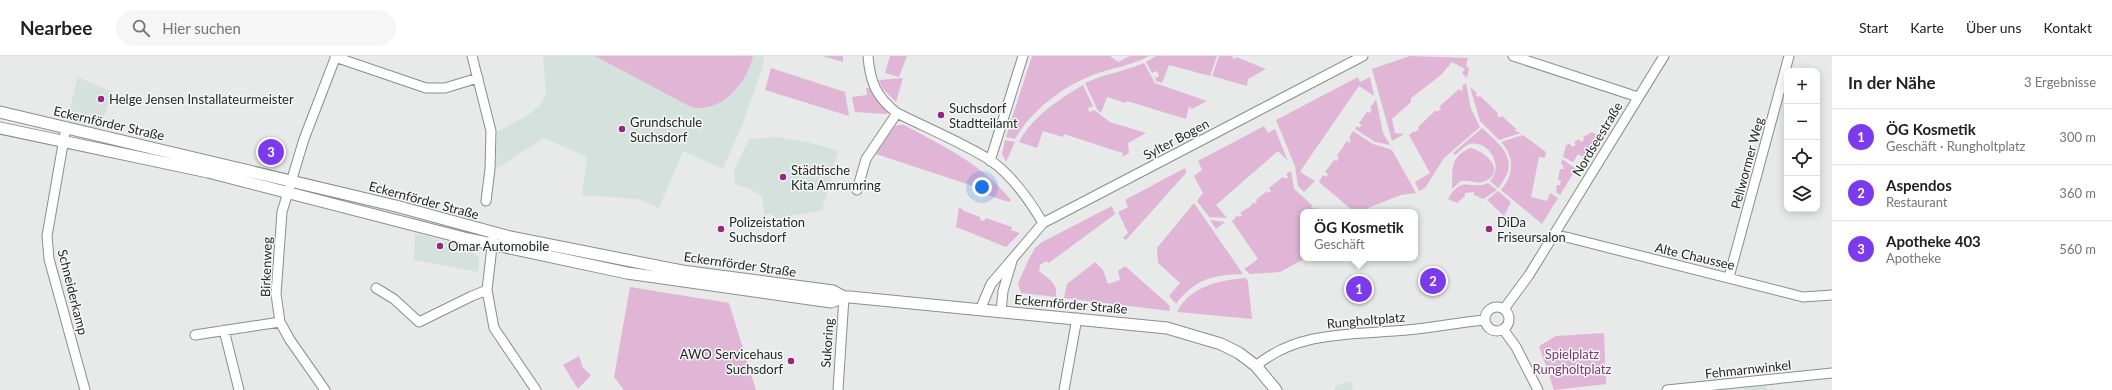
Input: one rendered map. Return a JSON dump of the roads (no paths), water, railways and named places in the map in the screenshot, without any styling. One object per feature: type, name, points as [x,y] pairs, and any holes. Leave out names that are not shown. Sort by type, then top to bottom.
[{"type":"street","points":[[472,56],[491,131],[490,169],[486,201]]},
{"type":"street","points":[[868,56],[869,77],[878,93],[890,107],[897,113],[990,161],[1005,173],[1032,206],[1043,223]]},
{"type":"street","points":[[990,161],[1023,56]]},
{"type":"street","name":"Sylter Bogen","points":[[980,310],[991,284],[1043,223],[1363,56]]},
{"type":"street","points":[[1513,56],[1638,96]]},
{"type":"street","name":"Nordseestraße","points":[[1554,235],[1638,96],[1664,56]]},
{"type":"street","name":"Pellwormer Weg","points":[[1729,277],[1789,56]]},
{"type":"street","points":[[336,57],[426,88],[445,88],[478,78]]},
{"type":"street","name":"Birkenweg","points":[[325,390],[290,340],[280,322],[276,286],[282,212],[304,138],[336,57]]},
{"type":"street","name":"Eckernförder Straße","points":[[0,112],[396,206],[494,233],[682,271],[833,291],[844,297],[1077,318],[1167,328],[1194,335],[1233,350],[1256,366],[1276,390]]},
{"type":"street","points":[[857,190],[866,159],[897,113]]},
{"type":"street","name":"Schneiderkamp","points":[[66,127],[47,236],[49,259],[85,390]]},
{"type":"street","name":"Eckernförder Straße","points":[[0,128],[208,172],[492,244],[627,273],[831,302],[844,297]]},
{"type":"street","points":[[494,233],[488,290],[494,328],[536,390]]},
{"type":"street","points":[[1504,309],[1529,275],[1554,235]]},
{"type":"street","name":"Alte Chaussee","points":[[1554,235],[1729,277],[1803,297],[1832,295]]},
{"type":"street","name":"Sylter Bogen","points":[[1001,312],[1003,291],[1012,260]]},
{"type":"street","points":[[376,288],[394,299],[417,326],[472,296],[488,290]]},
{"type":"street","name":"Sukoring","points":[[838,390],[844,297]]},
{"type":"street","points":[[1494,307],[1504,309],[1508,317],[1506,326],[1502,329],[1491,329],[1485,320],[1485,315],[1494,307]]},
{"type":"street","points":[[1064,390],[1077,318]]},
{"type":"street","name":"Rungholtplatz","points":[[1256,366],[1273,353],[1285,348],[1331,335],[1405,330],[1485,320]]},
{"type":"street","points":[[195,335],[280,322]]},
{"type":"street","points":[[1502,329],[1516,347],[1538,390]]},
{"type":"street","points":[[224,330],[239,390]]},
{"type":"street","name":"Fehmarnwinkel","points":[[1667,390],[1726,387],[1832,373]]},
{"type":"place","name":"Helge Jensen Installateurmeister","points":[[101,99]]},
{"type":"place","name":"Suchsdorf Stadtteilamt","points":[[941,115]]},
{"type":"place","name":"Grundschule Suchsdorf","points":[[622,129]]},
{"type":"place","name":"Apotheke 403","points":[[271,152]]},
{"type":"place","name":"Städtische Kita Amrumring","points":[[783,177]]},
{"type":"place","name":"Polizeistation Suchsdorf","points":[[721,229]]},
{"type":"place","name":"DiDa Friseursalon","points":[[1489,229]]},
{"type":"place","name":"Omar Automobile","points":[[440,246]]},
{"type":"place","name":"Aspendos","points":[[1433,281]]},
{"type":"place","name":"ÖG Kosmetik","points":[[1359,289]]},
{"type":"place","name":"AWO Servicehaus Suchsdorf","points":[[791,361]]},
{"type":"park label","name":"Spielplatz Rungholtplatz","points":[[1572,362]]}]
